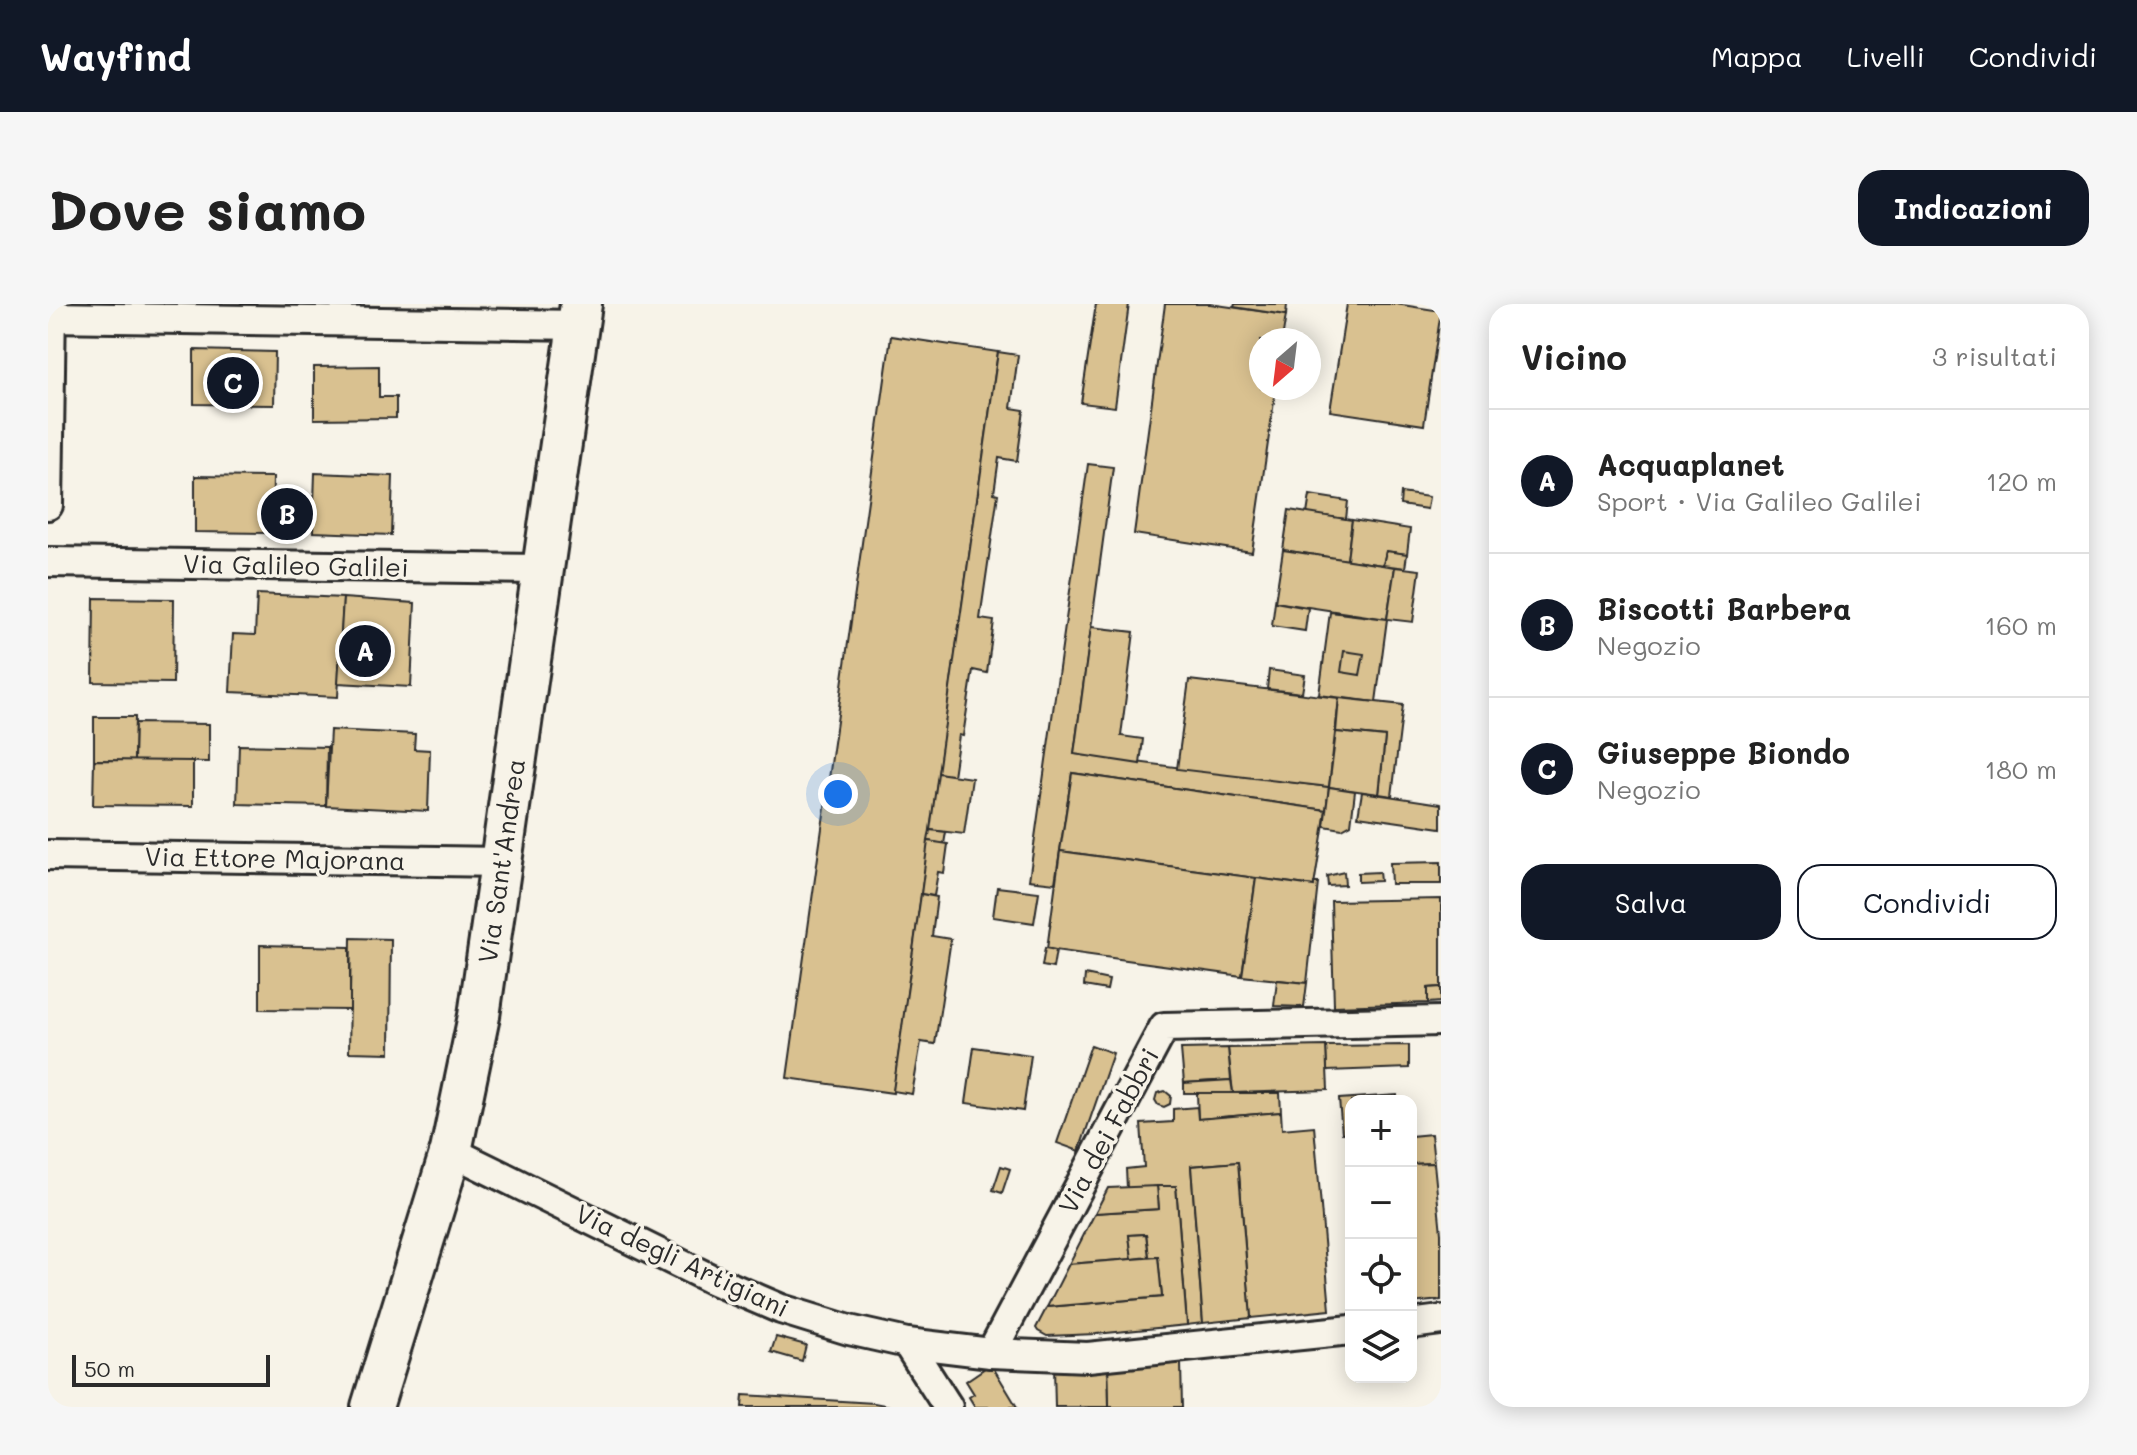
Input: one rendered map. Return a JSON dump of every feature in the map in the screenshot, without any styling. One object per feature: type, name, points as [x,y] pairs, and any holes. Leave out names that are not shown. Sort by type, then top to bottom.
[{"type":"street","points":[[48,505],[50,313],[580,314]]},
{"type":"street","name":"Via Sant'Andrea","points":[[372,1407],[451,1151],[479,1016],[580,314]]},
{"type":"street","name":"Via Galileo Galilei","points":[[48,562],[543,569]]},
{"type":"street","name":"Via Ettore Majorana","points":[[48,855],[502,862]]},
{"type":"street","name":"Via dei Fabbri","points":[[991,1353],[1164,1027],[1441,1021]]},
{"type":"street","name":"Via degli Artigiani","points":[[451,1151],[711,1279],[781,1309],[849,1330],[907,1343],[991,1353],[1088,1357],[1345,1331]]},
{"type":"street","points":[[1417,1323],[1441,1320]]},
{"type":"street","points":[[907,1343],[948,1407]]},
{"type":"building","points":[[1096,304],[1129,304],[1115,407],[1081,403]]},
{"type":"building","points":[[1165,304],[1210,304],[1286,315],[1284,328],[1249,328],[1249,400],[1274,400],[1252,552],[1134,534]]},
{"type":"building","points":[[1235,304],[1287,304],[1286,315],[1234,307]]},
{"type":"building","points":[[1347,304],[1396,304],[1441,311],[1424,425],[1330,411]]},
{"type":"building","points":[[891,336],[998,352],[893,1093],[787,1078]]},
{"type":"building","points":[[194,350],[275,352],[274,405],[194,404]]},
{"type":"building","points":[[998,352],[1018,355],[1011,408],[1024,410],[1017,461],[999,458],[994,493],[998,494],[980,619],[994,621],[987,673],[973,670],[963,736],[959,735],[953,776],[938,773]]},
{"type":"building","points":[[379,366],[379,397],[396,397],[396,418],[314,419],[314,367]]},
{"type":"building","points":[[1088,464],[1113,467],[1074,754],[1329,787],[1326,810],[1072,773],[1055,883],[1029,880]]},
{"type":"building","points":[[315,473],[393,476],[391,535],[313,532]]},
{"type":"building","points":[[195,476],[273,477],[272,533],[195,532]]},
{"type":"building","points":[[1401,493],[1429,497],[1427,509],[1400,505]]},
{"type":"building","points":[[1310,495],[1348,501],[1346,519],[1307,514]]},
{"type":"building","points":[[1289,510],[1352,520],[1347,560],[1283,550]]},
{"type":"building","points":[[1352,520],[1410,529],[1407,554],[1386,551],[1383,565],[1347,560]]},
{"type":"building","points":[[1283,550],[1395,567],[1387,619],[1275,602]]},
{"type":"building","points":[[1386,551],[1407,554],[1405,568],[1383,565]]},
{"type":"building","points":[[1395,567],[1420,570],[1413,622],[1387,619]]},
{"type":"building","points":[[257,594],[343,598],[338,697],[230,692],[233,634],[255,635]]},
{"type":"building","points":[[94,598],[174,599],[173,683],[93,682]]},
{"type":"building","points":[[343,598],[415,603],[411,687],[338,683]]},
{"type":"building","points":[[1275,602],[1308,608],[1305,631],[1272,626]]},
{"type":"building","points":[[1330,612],[1387,619],[1376,702],[1319,695]]},
{"type":"building","points":[[1091,627],[1134,632],[1121,736],[1143,739],[1140,764],[1074,754]]},
{"type":"building","points":[[1344,651],[1364,654],[1360,675],[1341,672]]},
{"type":"building","points":[[1269,670],[1305,675],[1302,693],[1267,689]]},
{"type":"building","points":[[1189,680],[1339,698],[1329,787],[1177,769]]},
{"type":"building","points":[[1339,698],[1403,705],[1392,796],[1379,794],[1385,737],[1336,732]]},
{"type":"building","points":[[94,717],[135,717],[134,761],[94,760]]},
{"type":"building","points":[[135,723],[209,724],[209,762],[134,761]]},
{"type":"building","points":[[330,730],[415,734],[414,749],[430,750],[428,811],[326,806]]},
{"type":"building","points":[[1336,732],[1385,737],[1379,794],[1329,787]]},
{"type":"building","points":[[239,745],[327,747],[326,806],[237,804]]},
{"type":"building","points":[[94,760],[193,761],[193,806],[93,805]]},
{"type":"building","points":[[938,773],[972,778],[964,834],[930,830]]},
{"type":"building","points":[[1072,773],[1326,810],[1314,886],[1060,851]]},
{"type":"building","points":[[1329,787],[1355,791],[1351,824],[1342,829],[1324,826]]},
{"type":"building","points":[[1362,792],[1441,804],[1441,828],[1358,816]]},
{"type":"building","points":[[930,830],[946,832],[944,844],[928,841]]},
{"type":"building","points":[[928,841],[948,844],[944,873],[938,872],[934,896],[921,894]]},
{"type":"building","points":[[1060,851],[1256,878],[1242,976],[1047,949]]},
{"type":"building","points":[[1441,862],[1441,884],[1391,884],[1390,863]]},
{"type":"building","points":[[1344,872],[1345,885],[1328,886],[1327,876]]},
{"type":"building","points":[[1379,872],[1380,881],[1358,882],[1358,873]]},
{"type":"building","points":[[1256,878],[1314,886],[1318,883],[1307,983],[1242,976]]},
{"type":"building","points":[[997,887],[1039,892],[1034,923],[993,917]]},
{"type":"building","points":[[921,894],[937,897],[932,936],[951,939],[935,1044],[921,1042],[912,1094],[893,1091]]},
{"type":"building","points":[[1441,899],[1441,987],[1428,988],[1428,1003],[1334,1006],[1331,901]]},
{"type":"building","points":[[351,938],[391,939],[390,1053],[349,1052]]},
{"type":"building","points":[[260,945],[350,947],[350,1010],[260,1009]]},
{"type":"building","points":[[1045,948],[1056,950],[1053,968],[1042,966]]},
{"type":"building","points":[[1085,975],[1109,980],[1107,990],[1084,986]]},
{"type":"building","points":[[1277,980],[1307,983],[1304,1007],[1274,1006]]},
{"type":"building","points":[[1441,987],[1441,1002],[1428,1003],[1428,988]]},
{"type":"building","points":[[1091,1045],[1113,1053],[1079,1151],[1057,1143]]},
{"type":"building","points":[[1409,1045],[1409,1068],[1327,1071],[1326,1046]]},
{"type":"building","points":[[1326,1046],[1328,1090],[1233,1093],[1228,1048]]},
{"type":"building","points":[[974,1047],[1031,1055],[1023,1111],[966,1103]]},
{"type":"building","points":[[1228,1048],[1231,1080],[1184,1083],[1181,1049]]},
{"type":"building","points":[[1231,1080],[1233,1093],[1184,1093],[1184,1083]]},
{"type":"building","points":[[1165,1091],[1171,1096],[1170,1104],[1164,1107],[1155,1100],[1157,1093]]},
{"type":"building","points":[[1197,1093],[1280,1093],[1281,1112],[1198,1119]]},
{"type":"building","points":[[1339,1099],[1345,1099],[1345,1133],[1342,1133]]},
{"type":"building","points":[[1197,1107],[1198,1119],[1281,1112],[1282,1129],[1314,1126],[1330,1310],[1251,1318],[1238,1162],[1191,1166],[1203,1323],[1187,1325],[1176,1186],[1127,1188],[1126,1169],[1144,1167],[1141,1124],[1173,1122],[1173,1109]]},
{"type":"building","points":[[1431,1134],[1434,1163],[1417,1164],[1417,1135]]},
{"type":"building","points":[[1238,1162],[1251,1318],[1203,1323],[1191,1166]]},
{"type":"building","points":[[1434,1163],[1441,1233],[1441,1300],[1417,1302],[1417,1167],[1417,1164]]},
{"type":"building","points":[[1001,1166],[1010,1169],[1002,1193],[993,1190]]},
{"type":"building","points":[[1157,1186],[1176,1186],[1187,1325],[1047,1336],[1038,1331],[1036,1328],[1047,1307],[1162,1297],[1158,1257],[1149,1257],[1146,1234],[1129,1235],[1132,1259],[1069,1264],[1095,1213],[1159,1209]]},
{"type":"building","points":[[1157,1186],[1159,1209],[1095,1213],[1108,1188]]},
{"type":"building","points":[[1146,1234],[1149,1257],[1132,1259],[1129,1235]]},
{"type":"building","points":[[1158,1257],[1162,1297],[1047,1307],[1069,1264]]},
{"type":"building","points":[[776,1337],[806,1345],[802,1361],[771,1352]]},
{"type":"building","points":[[1181,1363],[1182,1407],[1109,1407],[1108,1365]]},
{"type":"building","points":[[991,1364],[1017,1407],[975,1407],[969,1397],[974,1394],[966,1381]]},
{"type":"building","points":[[1108,1365],[1109,1407],[1055,1407],[1054,1367]]},
{"type":"building","points":[[743,1395],[874,1403],[895,1407],[742,1407]]},
{"type":"place","name":"Giuseppe Biondo","points":[[233,383]]},
{"type":"place","name":"Biscotti Barbera","points":[[287,514]]},
{"type":"place","name":"Acquaplanet","points":[[365,651]]}]
